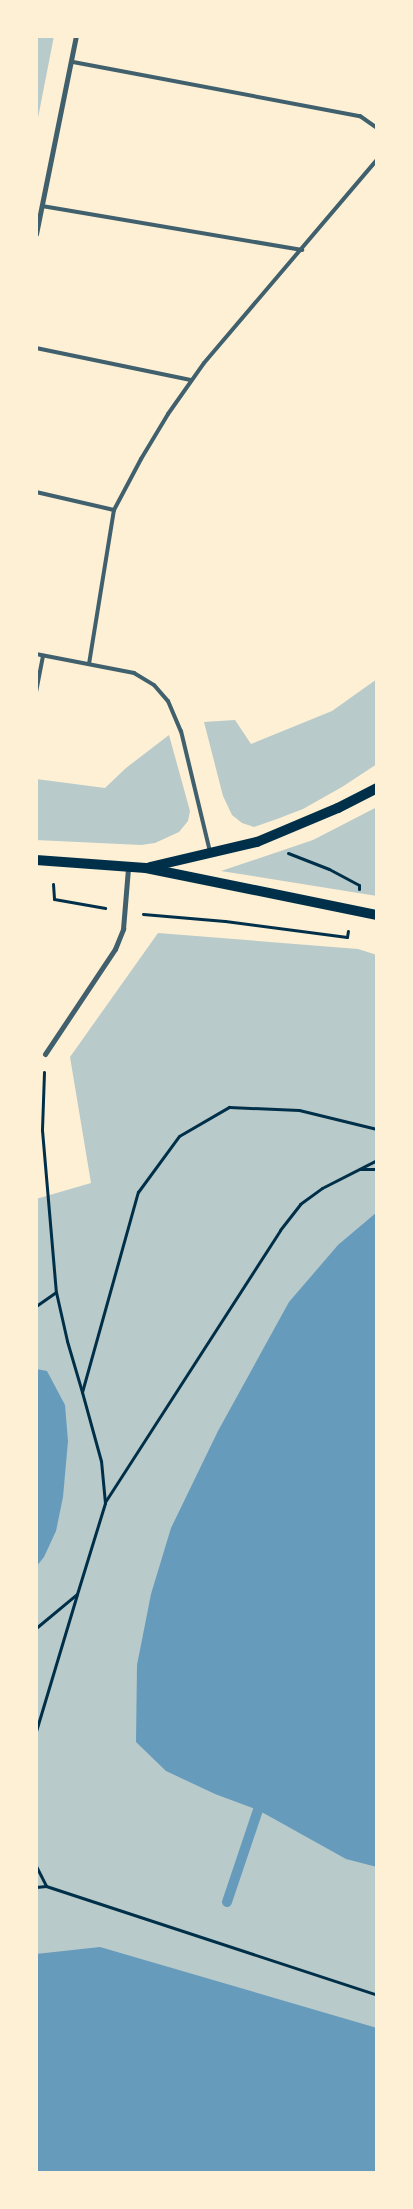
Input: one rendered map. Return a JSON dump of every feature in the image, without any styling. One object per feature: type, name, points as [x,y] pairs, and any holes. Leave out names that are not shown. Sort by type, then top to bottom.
[{"type":"main road","points":[[146,868],[257,842],[338,808],[377,788]]},
{"type":"main road","points":[[36,860],[146,868],[377,915]]},
{"type":"street","points":[[36,234],[73,62],[76,36]]},
{"type":"street","points":[[45,1054],[115,949],[123,929],[128,868]]},
{"type":"lane","points":[[73,62],[360,116],[377,128]]},
{"type":"lane","points":[[90,664],[114,510],[168,414],[191,380],[377,160]]},
{"type":"lane","points":[[42,206],[302,250]]},
{"type":"lane","points":[[36,348],[191,380]]},
{"type":"lane","points":[[36,492],[114,510]]},
{"type":"lane","points":[[36,654],[134,673],[154,685],[168,701],[181,731],[211,854]]},
{"type":"lane","points":[[36,692],[43,656]]},
{"type":"path","points":[[51,861],[54,899],[124,912],[225,921],[347,937],[359,885],[329,868],[257,842]]},
{"type":"path","points":[[45,1054],[42,1130],[56,1292],[67,1341],[101,1461],[105,1503]]},
{"type":"path","points":[[82,1392],[138,1192],[179,1136],[228,1107],[299,1110],[377,1129]]},
{"type":"path","points":[[36,1731],[105,1503],[280,1230],[300,1204],[356,1170],[377,1160]]},
{"type":"path","points":[[356,1170],[377,1169]]},
{"type":"path","points":[[36,1306],[56,1292]]},
{"type":"path","points":[[36,1628],[78,1594]]},
{"type":"path","points":[[36,1866],[46,1886]]},
{"type":"path","points":[[36,1887],[46,1886],[377,1995]]},
{"type":"shaded area","points":[[36,36],[54,36],[36,128]]},
{"type":"shaded area","points":[[377,679],[377,764],[303,809],[277,819],[254,827],[242,823],[232,815],[223,796],[204,722],[235,720],[251,744],[332,711]]},
{"type":"shaded area","points":[[169,735],[190,811],[188,821],[179,832],[155,843],[141,845],[36,840],[36,779],[105,788],[126,768]]},
{"type":"shaded area","points":[[377,807],[377,896],[221,871],[313,840]]},
{"type":"shaded area","points":[[158,933],[358,949],[377,955],[377,2173],[36,2173],[36,1199],[91,1183],[70,1057]]},
{"type":"water","points":[[377,1212],[377,1867],[346,1859],[258,1810],[215,1794],[166,1771],[136,1742],[137,1665],[151,1594],[171,1528],[218,1431],[289,1302],[338,1245]]},
{"type":"water","points":[[36,1369],[47,1371],[65,1405],[68,1441],[63,1497],[56,1531],[44,1557],[36,1567]]},
{"type":"water","points":[[100,1947],[377,2028],[377,2173],[36,2173],[36,1954]]},
{"type":"waterway","points":[[227,1902],[258,1810],[266,1798]]}]
